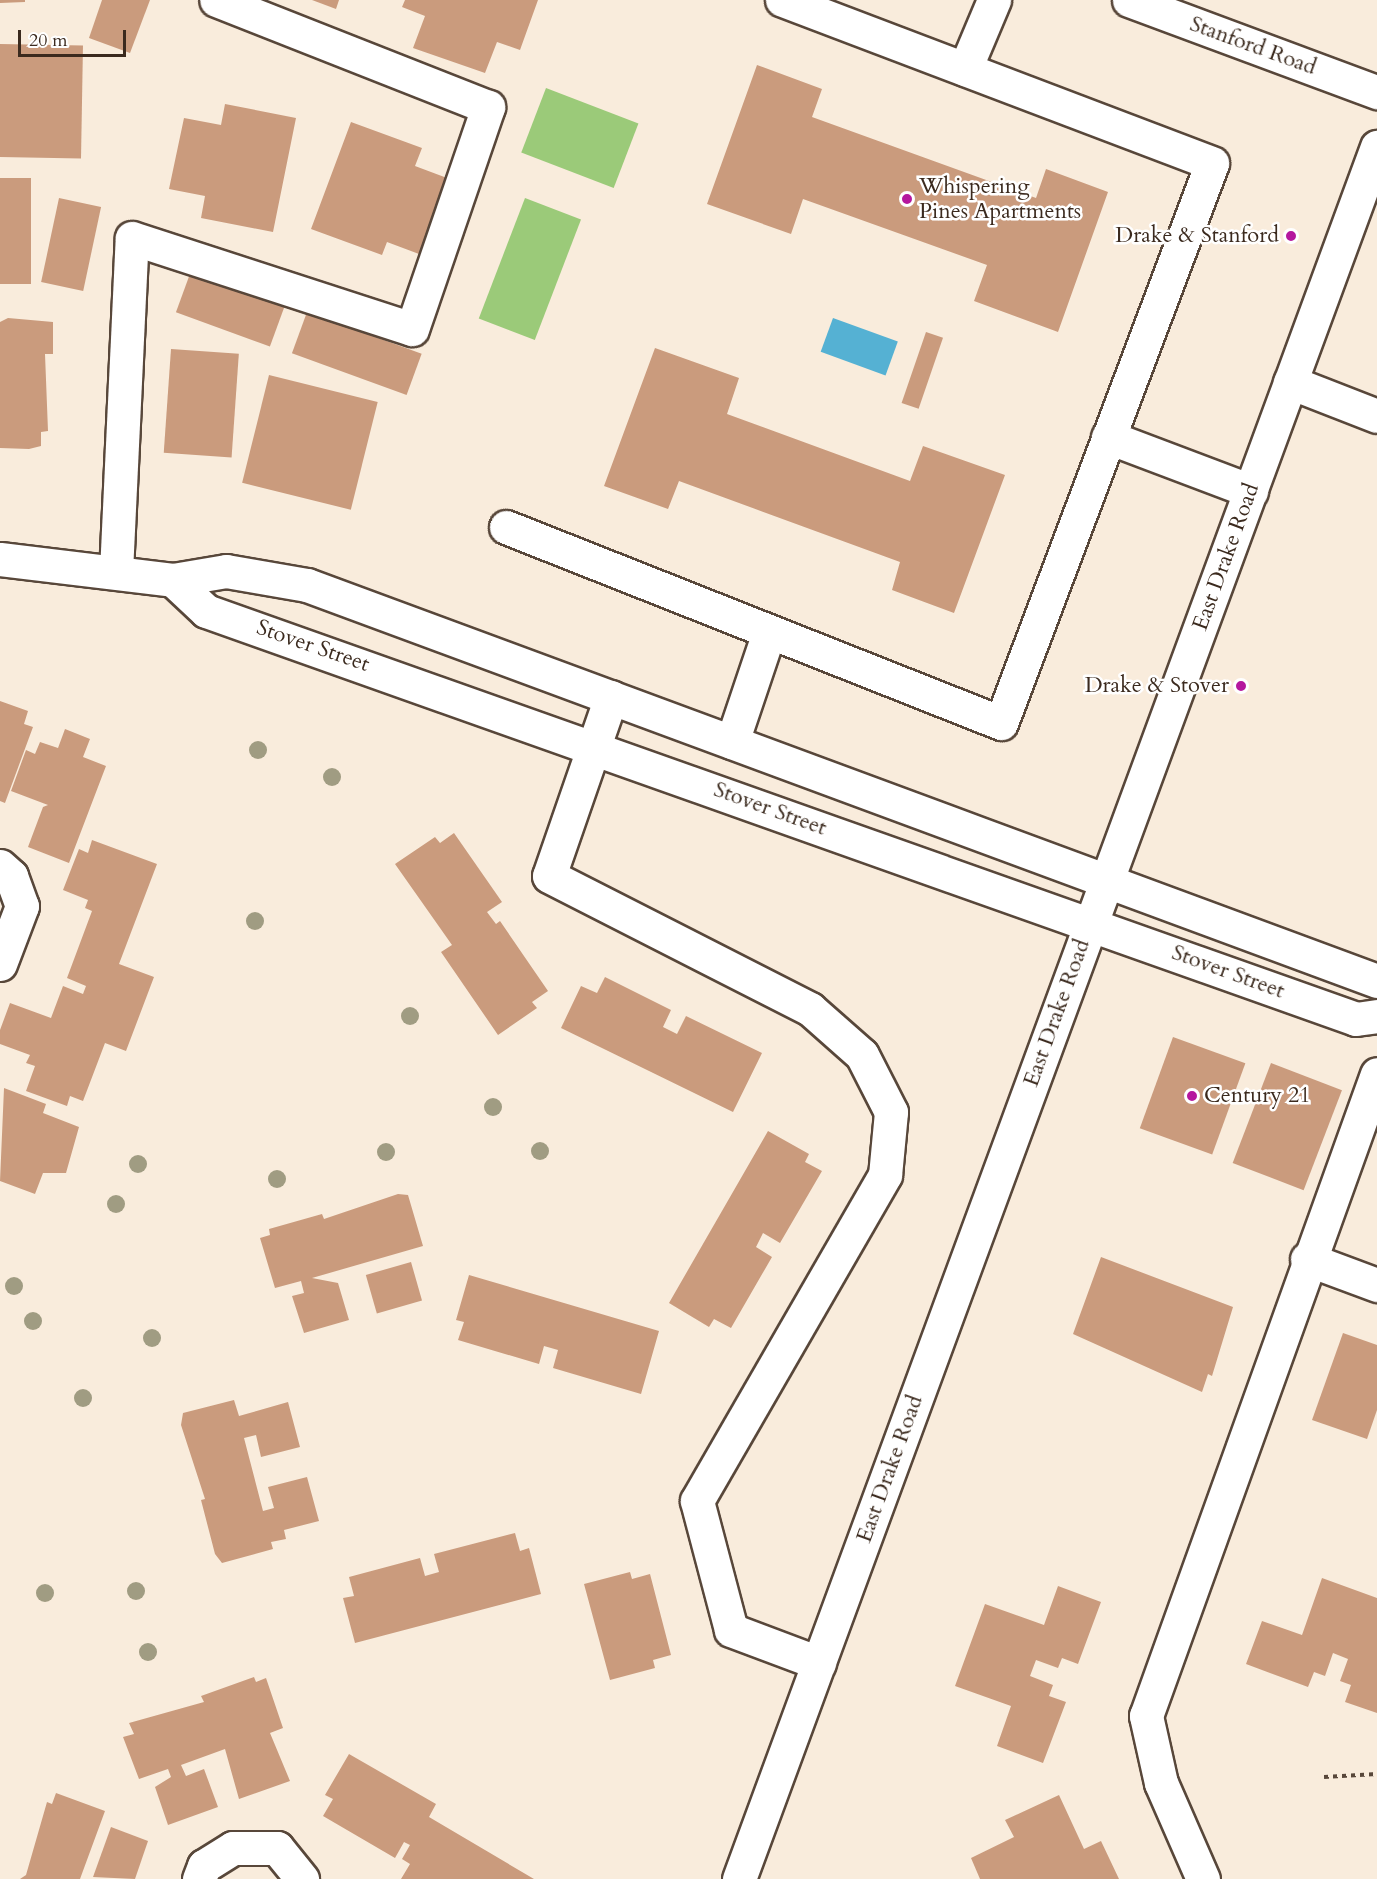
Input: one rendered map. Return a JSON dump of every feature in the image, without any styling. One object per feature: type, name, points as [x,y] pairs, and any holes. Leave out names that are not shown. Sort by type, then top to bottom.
[{"type":"street","points":[[116,572],[132,238],[412,329],[488,107],[216,0]]},
{"type":"street","points":[[506,527],[1001,723],[1212,163],[782,0]]},
{"type":"street","points":[[965,69],[994,0]]},
{"type":"street","name":"Stanford Road","points":[[1129,0],[1377,92]]},
{"type":"street","name":"East Drake Road","points":[[739,1879],[1377,147]]},
{"type":"street","points":[[1290,382],[1377,416]]},
{"type":"street","points":[[1108,437],[1251,491]]},
{"type":"street","name":"Stover Street","points":[[0,559],[173,580],[226,571],[308,585],[1377,981]]},
{"type":"street","name":"Stover Street","points":[[173,580],[206,611],[593,746],[1356,1019],[1377,1016]]},
{"type":"street","points":[[732,742],[769,632]]},
{"type":"street","points":[[611,697],[549,876],[810,1009],[862,1054],[891,1112],[885,1175],[697,1501],[731,1630],[819,1663]]},
{"type":"street","points":[[0,866],[11,876],[22,906],[0,964]]},
{"type":"street","points":[[1203,1879],[1161,1783],[1146,1716],[1307,1259],[1377,1074]]},
{"type":"street","points":[[1307,1259],[1377,1285]]},
{"type":"street","points":[[199,1879],[204,1866],[233,1848],[277,1848],[302,1879]]},
{"type":"path","points":[[1324,1777],[1377,1774]]},
{"type":"green space","points":[[546,88],[638,123],[614,188],[521,152]]},
{"type":"green space","points":[[525,198],[581,220],[535,340],[479,318]]},
{"type":"water","points":[[833,318],[898,342],[886,375],[821,352]]},
{"type":"building","points":[[0,0],[25,0],[25,2],[0,3]]},
{"type":"building","points":[[102,0],[150,0],[130,53],[89,38]]},
{"type":"building","points":[[312,0],[339,0],[336,9]]},
{"type":"building","points":[[405,0],[538,0],[520,50],[497,42],[485,73],[413,48],[425,16],[402,7]]},
{"type":"building","points":[[0,44],[83,45],[81,158],[0,157]]},
{"type":"building","name":"Whispering Pines Apartments","points":[[757,65],[822,89],[812,117],[1036,198],[1046,169],[1108,192],[1058,332],[974,301],[987,265],[803,199],[791,234],[707,204]]},
{"type":"building","points":[[225,104],[296,118],[273,232],[201,218],[205,196],[169,189],[184,118],[221,125]]},
{"type":"building","points":[[351,122],[422,148],[415,166],[447,178],[419,254],[387,242],[382,255],[311,229]]},
{"type":"building","points":[[0,178],[31,178],[31,284],[0,284]]},
{"type":"building","points":[[59,198],[101,207],[83,291],[41,282]]},
{"type":"building","points":[[191,271],[285,305],[270,347],[176,312]]},
{"type":"building","points":[[307,312],[422,354],[407,395],[292,353]]},
{"type":"building","points":[[8,318],[53,322],[53,354],[45,354],[48,431],[41,432],[41,446],[29,449],[0,448],[0,322]]},
{"type":"building","points":[[926,332],[943,338],[919,409],[902,403]]},
{"type":"building","points":[[655,348],[739,378],[727,414],[910,481],[923,446],[1005,475],[954,613],[892,590],[900,562],[679,481],[668,509],[604,486]]},
{"type":"building","points":[[171,349],[239,354],[232,457],[164,453]]},
{"type":"building","points":[[269,375],[378,402],[351,510],[242,483]]},
{"type":"building","points":[[0,701],[28,711],[24,724],[33,727],[5,803],[0,801]]},
{"type":"building","points":[[65,729],[90,739],[83,757],[106,766],[69,863],[28,847],[43,807],[48,805],[11,791],[26,750],[35,754],[40,742],[58,748]]},
{"type":"building","points":[[454,833],[502,902],[487,912],[496,924],[500,921],[548,991],[532,1002],[537,1008],[498,1035],[441,952],[452,945],[395,864],[435,837],[440,843]]},
{"type":"building","points":[[92,840],[157,864],[119,964],[154,977],[126,1051],[105,1043],[83,1101],[70,1096],[67,1106],[26,1091],[35,1066],[26,1063],[30,1055],[0,1044],[0,1030],[10,1003],[51,1018],[63,986],[83,994],[86,986],[67,978],[92,911],[85,908],[88,900],[63,890],[79,849],[88,853]]},
{"type":"building","points":[[605,977],[671,1010],[663,1027],[677,1034],[686,1016],[762,1053],[733,1112],[561,1028],[581,986],[597,993]]},
{"type":"building","name":"Century 21","points":[[1173,1037],[1245,1063],[1212,1154],[1140,1128]]},
{"type":"building","points":[[1271,1063],[1342,1090],[1304,1190],[1233,1163]]},
{"type":"building","points":[[4,1088],[46,1104],[43,1113],[79,1127],[66,1173],[43,1173],[35,1194],[0,1181]]},
{"type":"building","points":[[768,1131],[809,1154],[805,1162],[822,1171],[780,1243],[763,1233],[756,1247],[772,1257],[731,1328],[714,1319],[709,1327],[669,1303]]},
{"type":"building","points":[[398,1194],[408,1195],[423,1246],[312,1278],[338,1283],[349,1320],[304,1333],[292,1296],[304,1293],[301,1281],[275,1288],[260,1238],[270,1235],[269,1229],[322,1214],[324,1219]]},
{"type":"building","points":[[1101,1257],[1233,1307],[1212,1376],[1208,1374],[1202,1392],[1073,1334]]},
{"type":"building","points":[[411,1262],[422,1300],[377,1313],[366,1275]]},
{"type":"building","points":[[469,1275],[659,1331],[641,1394],[553,1368],[558,1350],[544,1346],[539,1364],[458,1340],[464,1322],[456,1320]]},
{"type":"building","points":[[1343,1333],[1377,1345],[1377,1410],[1367,1439],[1312,1420]]},
{"type":"building","points":[[234,1400],[239,1416],[288,1402],[300,1447],[261,1457],[256,1435],[244,1438],[263,1511],[274,1508],[268,1487],[307,1477],[319,1521],[284,1530],[286,1539],[271,1542],[273,1549],[222,1563],[215,1554],[201,1500],[205,1499],[181,1425],[183,1413]]},
{"type":"building","points":[[515,1533],[520,1551],[529,1548],[541,1594],[355,1643],[343,1598],[354,1596],[349,1577],[420,1558],[425,1576],[439,1572],[434,1554]]},
{"type":"building","points":[[630,1572],[632,1579],[650,1574],[671,1655],[653,1660],[655,1668],[610,1680],[584,1584]]},
{"type":"building","points":[[1322,1578],[1377,1598],[1377,1713],[1345,1702],[1351,1685],[1340,1681],[1348,1659],[1333,1653],[1325,1676],[1314,1672],[1308,1687],[1246,1664],[1262,1621],[1302,1635]]},
{"type":"building","points":[[1058,1586],[1101,1602],[1078,1664],[1062,1658],[1058,1668],[1036,1660],[1030,1676],[1053,1685],[1049,1696],[1066,1702],[1043,1763],[997,1746],[1011,1706],[955,1686],[985,1604],[1044,1625]]},
{"type":"building","points":[[254,1677],[256,1682],[266,1678],[283,1728],[270,1733],[290,1781],[239,1799],[225,1749],[181,1765],[186,1776],[204,1769],[218,1807],[168,1825],[155,1787],[171,1777],[168,1769],[139,1779],[123,1737],[134,1734],[129,1723],[204,1702],[201,1696]]},
{"type":"building","points":[[349,1754],[436,1804],[429,1817],[534,1879],[401,1879],[410,1864],[402,1859],[410,1845],[404,1842],[395,1858],[323,1816],[333,1799],[325,1795]]},
{"type":"building","points":[[56,1793],[105,1811],[80,1879],[20,1879],[26,1875],[47,1802],[52,1804]]},
{"type":"building","points":[[1059,1795],[1084,1849],[1101,1841],[1119,1879],[980,1879],[971,1858],[1014,1837],[1005,1820]]},
{"type":"building","points":[[111,1827],[148,1841],[135,1879],[93,1877]]},
{"type":"place","name":"Whispering Pines Apartments","points":[[907,199]]},
{"type":"place","name":"Drake & Stanford","points":[[1291,236]]},
{"type":"place","name":"Drake & Stover","points":[[1241,686]]},
{"type":"place","name":"Century 21","points":[[1192,1096]]}]
